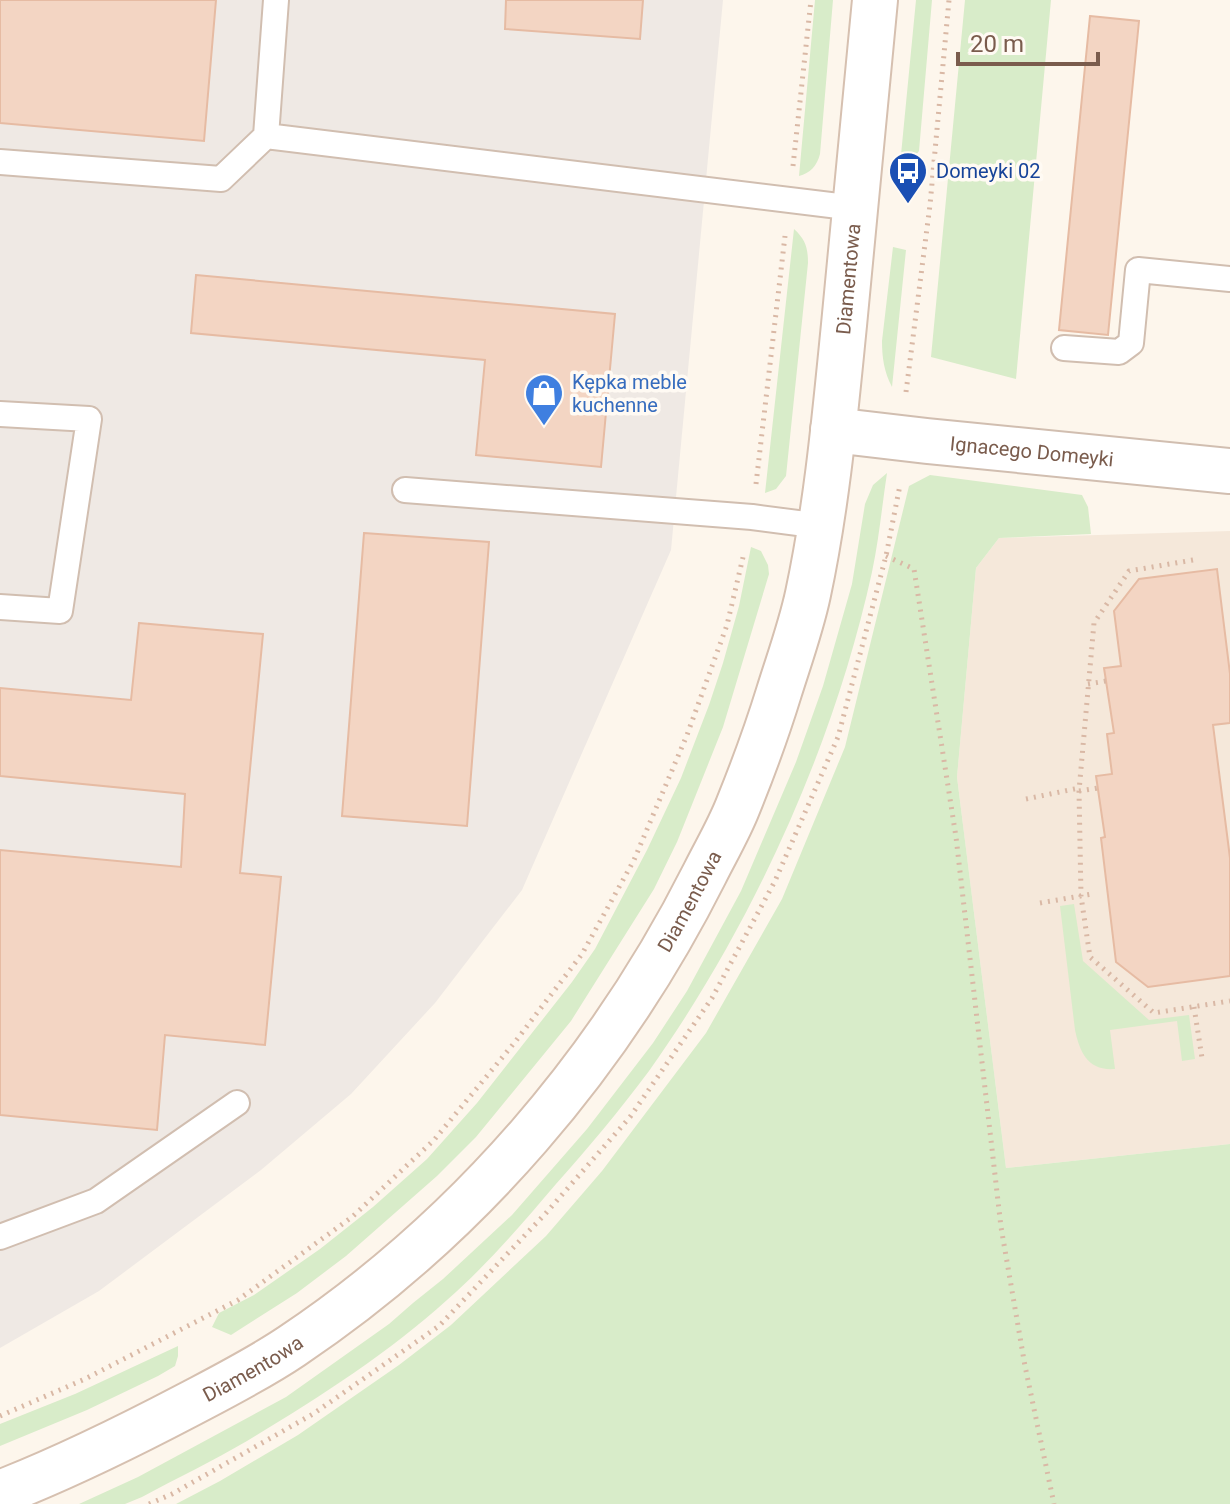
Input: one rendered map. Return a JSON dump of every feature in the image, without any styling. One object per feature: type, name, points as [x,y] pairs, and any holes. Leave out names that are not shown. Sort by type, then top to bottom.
[{"type":"street","name":"Diamentowa","points":[[0,1493],[55,1472],[231,1382],[291,1347],[348,1305],[411,1254],[515,1153],[611,1033],[655,965],[736,811],[765,736],[807,599],[821,526],[833,430],[875,0]]},
{"type":"street","name":"Ignacego Domeyki","points":[[833,430],[1230,471]]},
{"type":"lane","points":[[0,162],[221,179],[266,136],[276,0]]},
{"type":"lane","points":[[266,136],[855,208]]},
{"type":"lane","points":[[1064,348],[1119,352],[1131,343],[1138,270],[1230,279]]},
{"type":"lane","points":[[0,414],[89,419],[60,611],[0,607]]},
{"type":"lane","points":[[405,490],[752,517],[821,526]]},
{"type":"lane","points":[[0,1237],[96,1201],[237,1103]]},
{"type":"path","points":[[0,1416],[85,1379],[238,1300],[352,1217],[434,1140],[582,954],[634,860],[687,735],[727,625],[752,517],[811,0]]},
{"type":"path","points":[[905,391],[930,205],[949,0]]},
{"type":"path","points":[[886,556],[914,569],[956,837],[1001,1227],[1025,1366],[1054,1504]]},
{"type":"path","points":[[1193,560],[1129,571],[1094,623],[1079,790],[1081,896],[1090,957],[1154,1013],[1230,1001]]},
{"type":"path","points":[[1088,684],[1106,681]]},
{"type":"path","points":[[1026,799],[1098,788]]},
{"type":"path","points":[[1040,903],[1092,894]]},
{"type":"path","points":[[1212,995],[1213,1004]]},
{"type":"path","points":[[1194,1007],[1202,1058]]},
{"type":"shaded area","points":[[0,0],[723,0],[671,550],[522,890],[435,1003],[351,1094],[261,1170],[99,1291],[0,1348]]},
{"type":"shaded area","points":[[1230,531],[1230,1144],[1006,1168],[957,777],[976,568],[999,538]]},
{"type":"green space","points":[[815,0],[833,0],[820,154],[812,168],[799,176]]},
{"type":"green space","points":[[916,0],[932,0],[919,151],[910,163],[900,165]]},
{"type":"green space","points":[[965,0],[1051,0],[1016,379],[931,357]]},
{"type":"green space","points":[[794,229],[805,244],[808,263],[786,476],[776,489],[765,493]]},
{"type":"green space","points":[[893,247],[906,250],[892,387],[884,364],[882,341]]},
{"type":"green space","points":[[887,473],[874,560],[856,637],[812,768],[755,895],[722,956],[687,1015],[627,1100],[517,1229],[462,1287],[376,1357],[247,1441],[142,1497],[125,1504],[79,1504],[138,1477],[286,1397],[389,1324],[512,1215],[587,1129],[653,1043],[687,991],[741,891],[796,762],[823,686],[852,584],[865,504],[873,485]]},
{"type":"green space","points":[[930,475],[1082,495],[1088,507],[1091,534],[999,538],[976,568],[957,777],[1006,1168],[1230,1144],[1230,1504],[176,1504],[298,1435],[451,1325],[546,1236],[602,1171],[706,1033],[782,899],[845,747],[909,486]]},
{"type":"green space","points":[[751,547],[761,551],[769,574],[723,727],[677,842],[654,889],[571,1021],[476,1137],[437,1176],[346,1256],[297,1293],[231,1335],[212,1327],[219,1313],[254,1295],[320,1249],[427,1159],[477,1103],[595,949],[681,778],[723,663]]},
{"type":"green space","points":[[1074,904],[1083,961],[1149,1020],[1189,1015],[1195,1059],[1182,1061],[1177,1021],[1110,1030],[1115,1069],[1098,1067],[1087,1059],[1075,1030],[1060,906]]},
{"type":"green space","points":[[178,1346],[175,1366],[158,1376],[0,1446],[0,1424],[75,1394]]},
{"type":"building","points":[[0,0],[216,0],[204,141],[0,123]]},
{"type":"building","points":[[506,0],[643,0],[640,39],[505,29]]},
{"type":"building","points":[[1090,16],[1139,21],[1108,335],[1059,330]]},
{"type":"building","points":[[196,275],[615,314],[601,467],[476,455],[485,360],[191,333]]},
{"type":"building","points":[[364,533],[489,542],[467,826],[342,816]]},
{"type":"building","points":[[1217,569],[1230,674],[1230,723],[1213,725],[1230,858],[1230,976],[1148,987],[1116,962],[1101,838],[1105,837],[1096,776],[1112,774],[1107,734],[1114,733],[1104,668],[1121,666],[1114,611],[1139,579]]},
{"type":"building","points":[[139,623],[263,634],[240,873],[281,877],[265,1045],[165,1035],[157,1130],[0,1115],[0,850],[181,867],[185,794],[0,776],[0,688],[131,700]]},
{"type":"place","name":"Domeyki 02","points":[[908,205]]},
{"type":"place","name":"Kępka meble kuchenne","points":[[544,427]]}]
